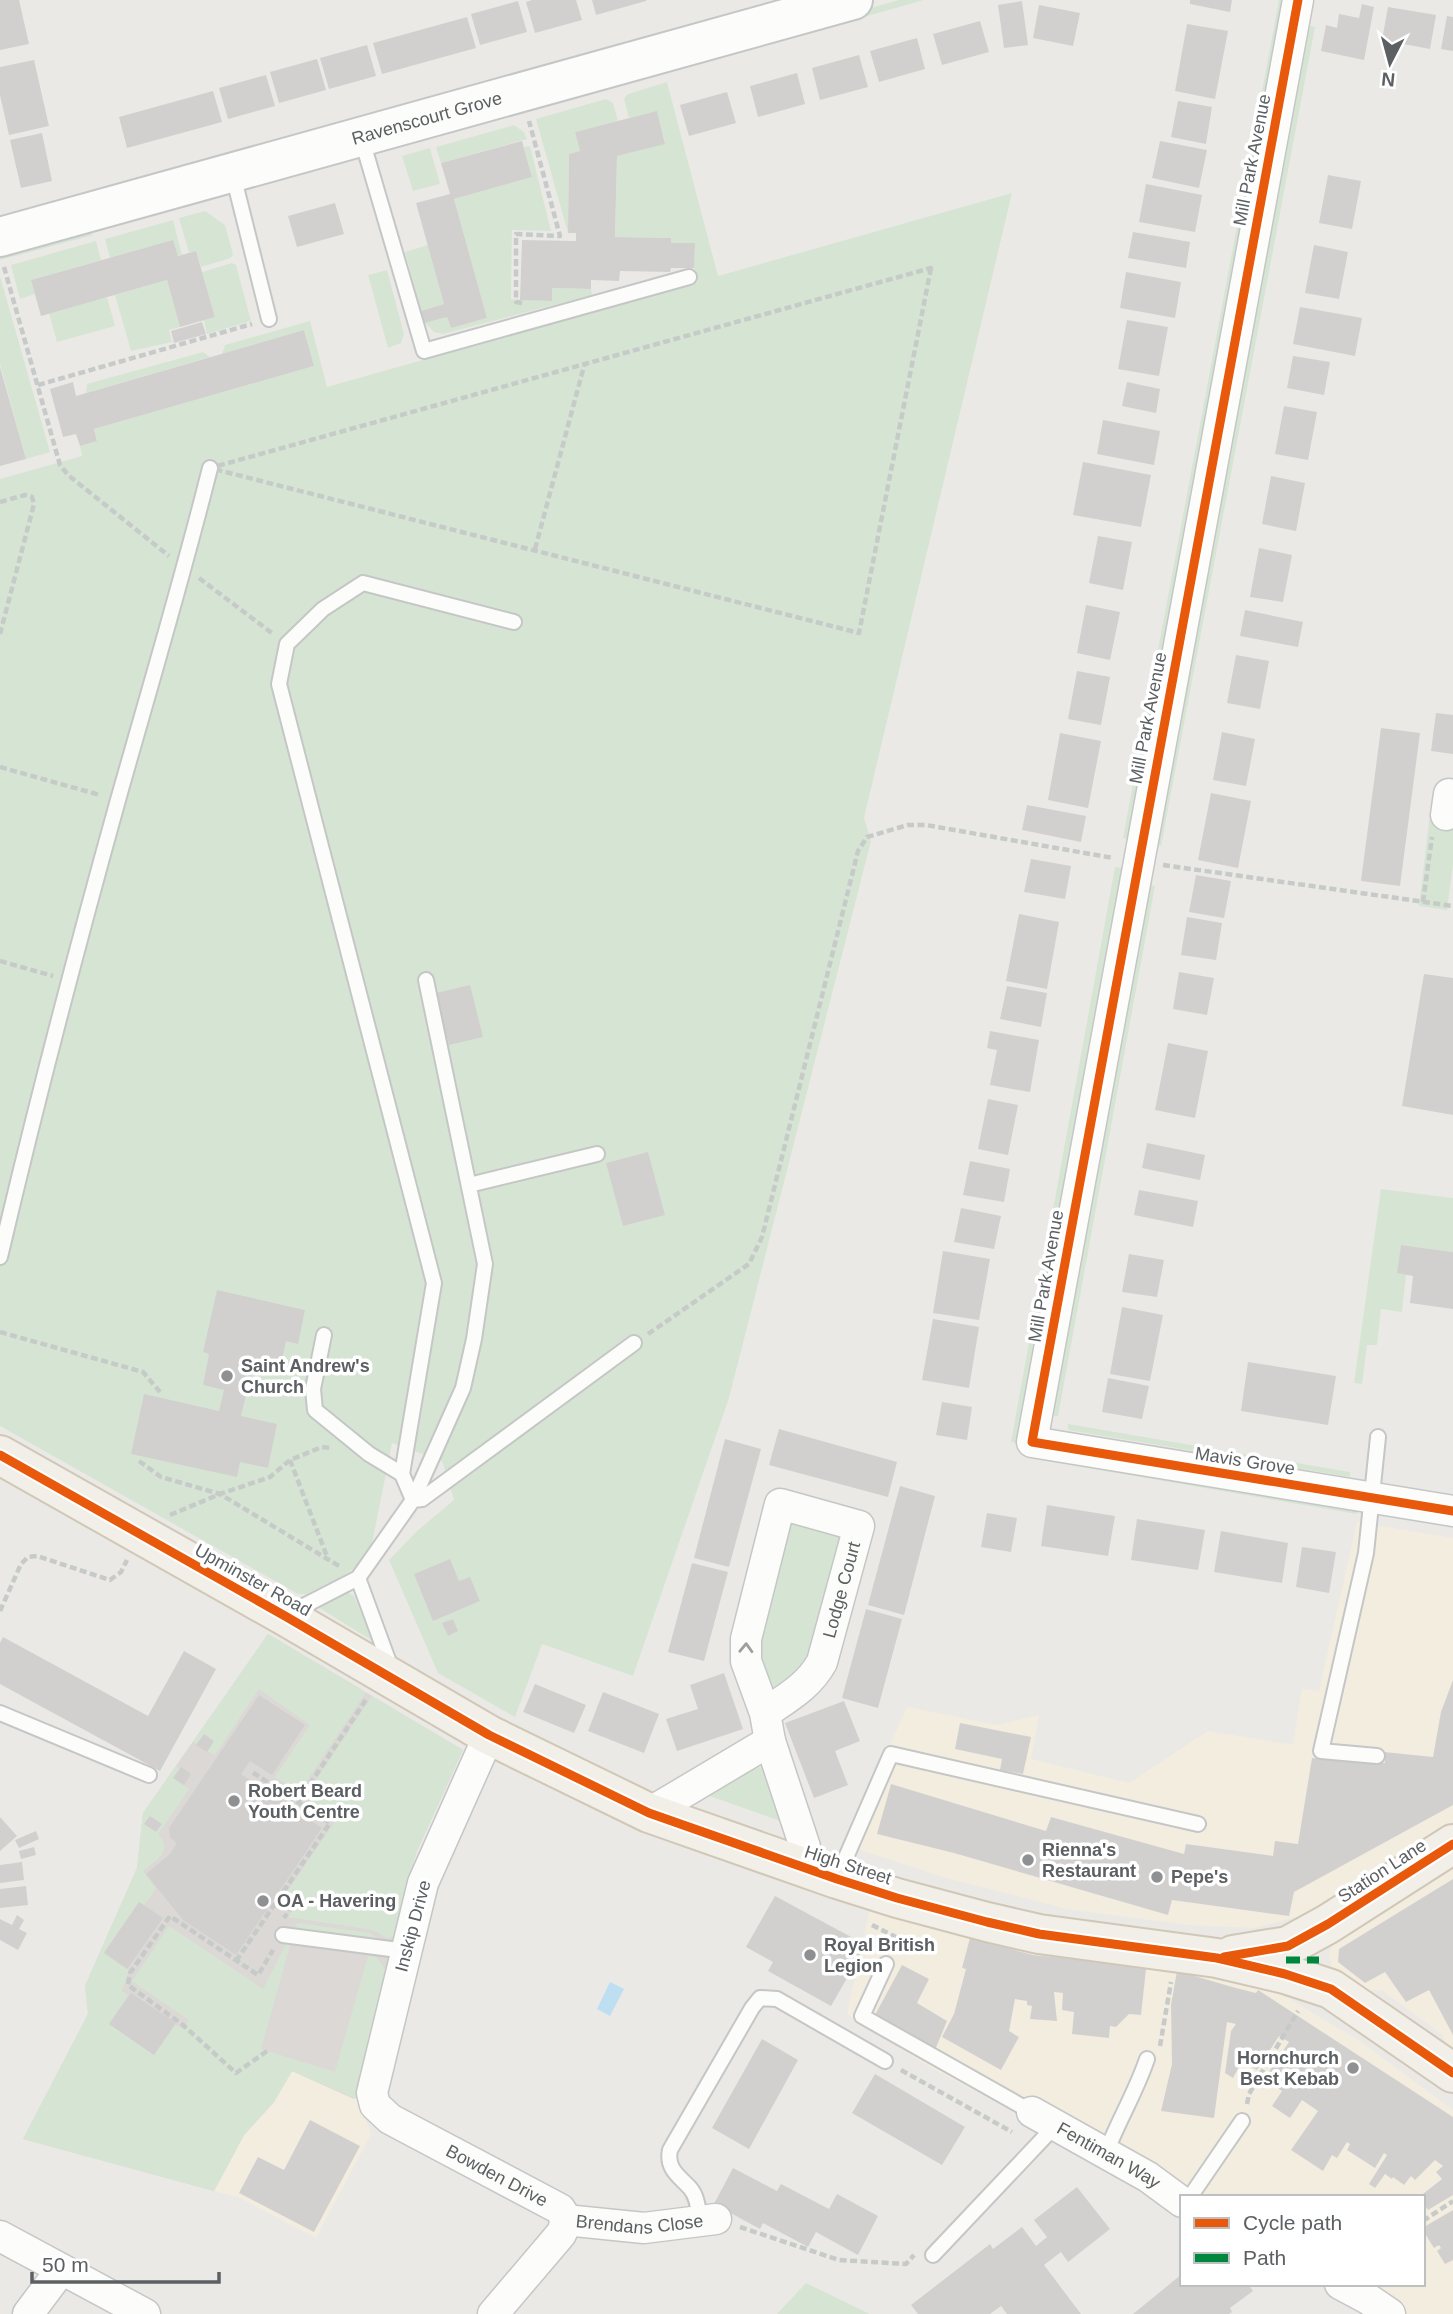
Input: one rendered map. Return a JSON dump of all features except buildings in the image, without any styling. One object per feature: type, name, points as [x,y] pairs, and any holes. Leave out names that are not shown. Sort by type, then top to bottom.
[{"type":"main road","name":"Upminster Road","points":[[0,1455],[489,1735]]},
{"type":"main road","name":"High Street","points":[[489,1735],[649,1813],[821,1873],[938,1910],[1039,1934],[1217,1958],[1285,1974],[1316,1998],[1453,2073]]},
{"type":"main road","name":"Station Lane","points":[[1328,1924],[1453,1844]]},
{"type":"main road","name":"High Street","points":[[1217,1958],[1288,1946],[1328,1924]]},
{"type":"main road","points":[[1316,1998],[1321,1942],[1328,1924]]},
{"type":"street","name":"Ravenscourt Grove","points":[[2,252],[233,174],[853,0]]},
{"type":"street","name":"Mill Park Avenue","points":[[1032,1442],[1298,0]]},
{"type":"street","name":"Mavis Grove","points":[[1032,1442],[1453,1511]]},
{"type":"street","name":"Lodge Court","points":[[768,1727],[815,1676],[822,1662],[859,1526],[780,1504],[746,1639],[746,1661],[805,1847],[821,1873]]},
{"type":"street","points":[[649,1813],[768,1727]]},
{"type":"street","name":"Inskip Drive","points":[[390,2119],[375,2105],[372,2093],[423,1883],[489,1735]]},
{"type":"street","name":"Bowden Drive","points":[[390,2119],[560,2209],[565,2220],[561,2234],[493,2314]]},
{"type":"street","name":"Fentiman Way","points":[[1033,2123],[1106,2153],[1148,2177],[1180,2201]]},
{"type":"street","name":"Brendans Close","points":[[565,2220],[644,2228],[708,2220]]},
{"type":"street","points":[[0,2236],[145,2314]]},
{"type":"street","points":[[29,2314],[61,2270]]},
{"type":"street","points":[[1344,2286],[1390,2314]]},
{"type":"lane","points":[[362,138],[424,351],[689,277]]},
{"type":"lane","points":[[233,174],[270,319]]},
{"type":"lane","points":[[0,1256],[70,980],[118,800],[185,568],[210,468]]},
{"type":"lane","points":[[413,1500],[402,1474],[434,1283],[279,684],[287,644],[323,608],[363,583],[514,622]]},
{"type":"lane","points":[[285,1616],[358,1578],[413,1500],[463,1388],[474,1339],[485,1264],[426,980]]},
{"type":"lane","points":[[469,1185],[597,1154]]},
{"type":"lane","points":[[324,1335],[313,1389],[315,1410],[369,1454],[402,1474]]},
{"type":"lane","points":[[413,1500],[422,1499],[634,1343]]},
{"type":"lane","points":[[1377,1756],[1321,1751],[1366,1553],[1374,1497],[1378,1437]]},
{"type":"lane","points":[[358,1578],[389,1676]]},
{"type":"lane","points":[[0,1713],[149,1775]]},
{"type":"lane","points":[[821,1873],[891,1754],[1198,1824]]},
{"type":"lane","points":[[280,1932],[406,1951]]},
{"type":"lane","points":[[886,1964],[862,2016],[1033,2123],[926,2252]]},
{"type":"lane","points":[[708,2220],[691,2189],[672,2169],[668,2157],[760,1998],[777,1999],[885,2061]]},
{"type":"lane","points":[[1106,2153],[1113,2133],[1140,2081],[1147,2059]]},
{"type":"lane","points":[[1191,2195],[1242,2121]]},
{"type":"path","points":[[522,92],[559,236],[516,234],[516,302],[525,303],[524,323]]},
{"type":"path","points":[[2,252],[60,465],[68,475],[185,568],[287,644]]},
{"type":"path","points":[[931,268],[859,634],[210,468],[584,366],[931,268]]},
{"type":"path","points":[[38,385],[270,319]]},
{"type":"path","points":[[535,549],[584,366]]},
{"type":"path","points":[[0,502],[25,495],[32,497],[34,504],[0,634]]},
{"type":"path","points":[[0,767],[118,800]]},
{"type":"path","points":[[1423,902],[1435,822],[1450,805]]},
{"type":"path","points":[[634,1343],[749,1264],[762,1237],[858,850],[867,837],[908,825],[926,825],[1138,862],[1453,906]]},
{"type":"path","points":[[0,961],[70,980]]},
{"type":"path","points":[[0,1332],[143,1372],[160,1392]]},
{"type":"path","points":[[0,1611],[21,1563],[27,1557],[37,1556],[110,1580],[121,1572],[153,1509],[167,1516],[270,1477],[290,1460],[322,1447],[369,1454]]},
{"type":"path","points":[[290,1460],[328,1559]]},
{"type":"path","points":[[139,1461],[161,1477],[220,1494],[358,1578]]},
{"type":"path","points":[[298,1802],[389,1676]]},
{"type":"path","points":[[236,1961],[330,1823],[252,1772]]},
{"type":"path","points":[[267,2051],[236,2073],[183,2025],[128,1985],[130,1973],[170,1916],[258,1975],[296,1901],[283,1892]]},
{"type":"path","points":[[1242,2121],[1249,2094],[1316,1998]]},
{"type":"path","points":[[885,2061],[1033,2123]]},
{"type":"path","points":[[1425,2220],[1453,2201]]},
{"type":"path","points":[[708,2220],[839,2260],[906,2263],[926,2252]]},
{"type":"shaded area","points":[[1357,1522],[1453,1538],[1453,1821],[1382,1869],[1300,1916],[1255,1928],[1188,1925],[1067,1909],[943,1877],[845,1845],[907,1707],[997,1725],[1039,1715],[1031,1759],[1129,1783],[1208,1731],[1293,1745],[1302,1689],[1319,1691]]},
{"type":"shaded area","name":"OA - Havering","points":[[268,1634],[463,1750],[409,1874],[388,1973],[354,2099],[292,2071],[274,2102],[244,2135],[214,2191],[23,2139],[88,2014],[85,1986],[137,1868],[143,1813]]},
{"type":"shaded area","points":[[1453,1861],[1453,2053],[1446,2048],[1443,2035],[1381,1990],[1364,1991],[1337,1973],[1331,1965],[1329,1954],[1334,1940]]},
{"type":"shaded area","points":[[871,1904],[1019,1950],[1264,1984],[1360,2041],[1453,2110],[1453,2314],[1370,2314],[1327,2286],[1425,2286],[1425,2195],[1180,2195],[1180,2202],[930,2067],[847,2014]]},
{"type":"shaded area","points":[[292,2071],[359,2100],[371,2134],[316,2238],[238,2197],[214,2191],[244,2135],[274,2102]]},
{"type":"green space","points":[[899,0],[924,0],[628,84],[641,72]]},
{"type":"green space","points":[[1279,0],[1285,0],[1128,839],[1123,838]]},
{"type":"green space","points":[[1310,26],[1315,27],[1161,846],[1156,845]]},
{"type":"green space","points":[[667,82],[718,276],[1012,193],[864,818],[871,841],[729,1398],[633,1676],[542,1644],[515,1717],[438,1673],[389,1560],[417,1531],[454,1500],[442,1461],[392,1443],[371,1549],[359,1564],[343,1576],[307,1594],[298,1594],[0,1426],[0,479],[82,456],[80,446],[97,441],[94,429],[314,366],[304,330],[222,354],[225,345],[310,321],[327,387],[698,282],[694,268],[695,244],[671,243],[670,238],[615,237],[617,156],[665,143],[657,112],[629,118],[624,99],[628,94]]},
{"type":"green space","points":[[606,99],[613,103],[618,121],[575,132],[580,151],[569,155],[568,233],[536,119]]},
{"type":"green space","points":[[514,125],[524,132],[527,139],[441,163],[436,147]]},
{"type":"green space","points":[[530,146],[551,231],[512,230],[511,299],[552,301],[552,288],[591,289],[592,295],[443,334],[434,332],[425,323],[447,317],[451,328],[487,318],[454,199],[532,177],[524,147]]},
{"type":"green space","points":[[430,148],[440,184],[413,191],[402,156]]},
{"type":"green space","points":[[205,211],[225,225],[233,254],[231,258],[201,267],[196,251],[189,253],[179,218]]},
{"type":"green space","points":[[173,220],[182,255],[110,258],[105,239]]},
{"type":"green space","points":[[86,230],[93,235],[0,260],[0,254]]},
{"type":"green space","points":[[96,241],[101,260],[31,280],[35,294],[20,299],[11,265]]},
{"type":"green space","points":[[428,245],[444,304],[421,311],[405,252]]},
{"type":"green space","points":[[232,263],[236,265],[251,321],[207,334],[204,320],[215,317],[202,272]]},
{"type":"green space","points":[[387,270],[404,334],[401,343],[388,348],[368,275]]},
{"type":"green space","points":[[0,276],[50,452],[26,459],[0,364]]},
{"type":"green space","points":[[167,280],[180,327],[169,330],[172,342],[131,351],[115,295]]},
{"type":"green space","points":[[107,297],[115,326],[57,342],[49,313]]},
{"type":"green space","points":[[203,352],[210,357],[86,393],[87,384]]},
{"type":"green space","points":[[1430,814],[1453,817],[1453,864],[1447,910],[1419,906]]},
{"type":"green space","points":[[1115,867],[1123,868],[1019,1443],[1011,1442]]},
{"type":"green space","points":[[1151,885],[1155,886],[1058,1416],[1053,1416]]},
{"type":"green space","points":[[1381,1189],[1453,1198],[1453,1252],[1401,1245],[1406,1275],[1402,1312],[1381,1309],[1377,1345],[1367,1345],[1362,1384],[1354,1383]]},
{"type":"green space","points":[[1068,1424],[1350,1472],[1350,1477],[1068,1430]]},
{"type":"green space","points":[[1048,1455],[1358,1507],[1357,1514],[1047,1461]]},
{"type":"green space","points":[[788,1514],[849,1531],[815,1659],[775,1691],[771,1690],[756,1647]]},
{"type":"green space","points":[[345,1591],[354,1596],[373,1641],[316,1606]]},
{"type":"green space","points":[[268,1634],[366,1692],[299,1793],[275,1777],[310,1725],[259,1689],[215,1755],[207,1751],[204,1734],[197,1744],[193,1742]]},
{"type":"green space","points":[[372,1696],[463,1750],[417,1851],[394,1935],[388,1939],[373,1930],[288,1917],[300,1900],[287,1892],[337,1819],[305,1797]]},
{"type":"green space","points":[[176,1766],[180,1768],[173,1778],[189,1789],[158,1834],[164,1850],[143,1871],[156,1889],[144,1905],[139,1902],[104,1952],[129,1970],[122,1991],[128,1995],[109,2024],[154,2055],[175,2025],[183,2029],[189,2020],[132,1981],[169,1926],[263,1989],[286,1944],[290,1945],[261,2049],[335,2072],[368,1956],[376,1957],[388,1973],[359,2100],[292,2071],[274,2102],[244,2135],[214,2191],[23,2139],[88,2014],[85,1986],[137,1868],[143,1813]]},
{"type":"green space","points":[[751,1769],[770,1769],[794,1826],[704,1794]]},
{"type":"green space","points":[[297,1923],[370,1933],[382,1942],[294,1930]]},
{"type":"green space","points":[[806,2283],[870,2314],[777,2314]]},
{"type":"water","points":[[610,1982],[624,1989],[610,2016],[597,2009]]},
{"type":"marked path","points":[[1286,1960],[1319,1960]]},
{"type":"cycle path","points":[[1298,0],[1032,1442],[1453,1511]]},
{"type":"cycle path","points":[[0,1455],[489,1735],[649,1813],[837,1879],[987,1922],[1039,1934],[1217,1958],[1285,1974],[1331,1989],[1453,2073]]},
{"type":"cycle path","points":[[1224,1957],[1288,1946],[1328,1924],[1453,1844]]},
{"type":"place","name":"Saint Andrew's Church","points":[[227,1376]]},
{"type":"place","name":"Robert Beard Youth Centre","points":[[234,1801]]},
{"type":"place","name":"Rienna's Restaurant","points":[[1028,1860]]},
{"type":"place","name":"Pepe's","points":[[1157,1877]]},
{"type":"place","name":"OA - Havering","points":[[263,1901]]},
{"type":"place","name":"Royal British Legion","points":[[810,1955]]},
{"type":"place","name":"Hornchurch Best Kebab","points":[[1353,2068]]}]
